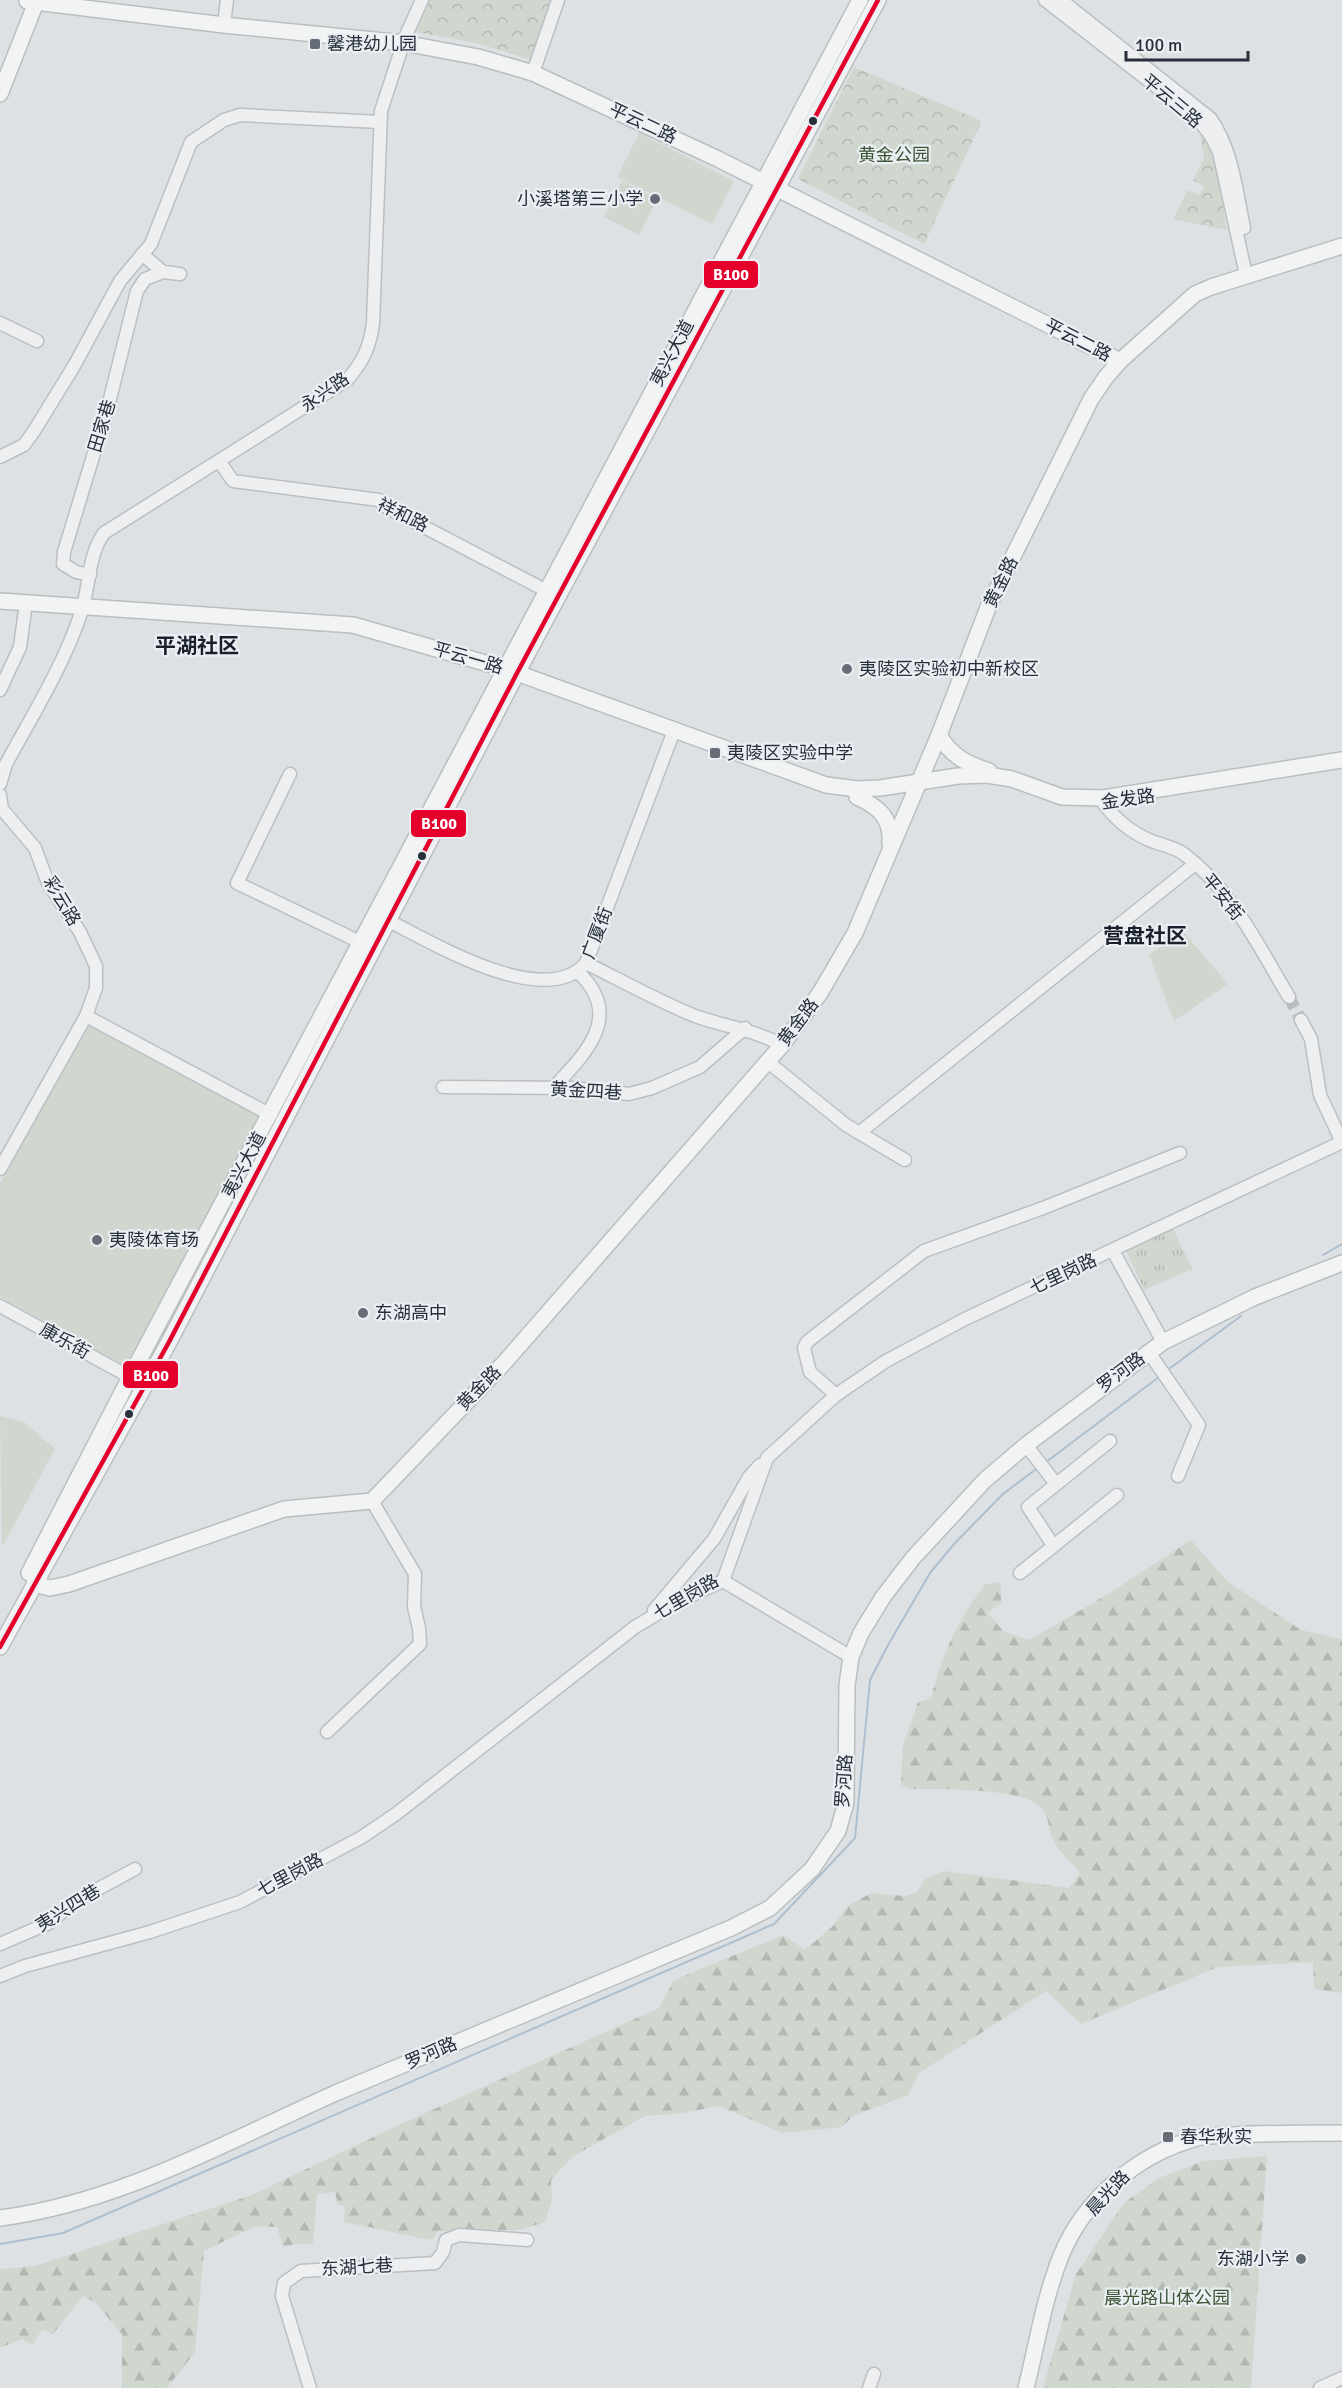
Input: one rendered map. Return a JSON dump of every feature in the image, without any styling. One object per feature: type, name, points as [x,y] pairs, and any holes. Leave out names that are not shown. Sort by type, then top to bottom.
[{"type":"main road","name":"平云二路","points":[[91,0],[226,8],[405,39],[534,70],[771,181],[1120,362]]},
{"type":"main road","name":"夷兴大道","points":[[0,1647],[4,1623],[130,1377],[362,943],[510,674],[771,181],[860,0]]},
{"type":"main road","name":"夷兴大道","points":[[4,1623],[34,1584],[169,1342],[389,921],[510,674],[547,591],[771,181],[878,0]]},
{"type":"main road","name":"平云二路","points":[[32,1],[224,25],[405,39]]},
{"type":"main road","points":[[0,73],[32,1]]},
{"type":"main road","points":[[0,94],[32,1]]},
{"type":"main road","points":[[1249,272],[1342,241]]},
{"type":"main road","name":"黄金路","points":[[372,1501],[504,1363],[768,1062],[820,993],[855,933],[939,735],[989,605],[1091,399],[1106,377],[1195,294],[1249,272],[1342,246]]},
{"type":"main road","name":"平云一路","points":[[0,601],[82,610],[350,631],[510,674],[826,785],[857,789],[917,787]]},
{"type":"main road","name":"平云一路","points":[[0,608],[82,610]]},
{"type":"main road","name":"平云一路","points":[[510,674],[826,792],[857,797],[917,787]]},
{"type":"main road","points":[[939,735],[946,747],[965,763],[1012,779]]},
{"type":"main road","name":"金发路","points":[[917,787],[987,775],[1012,779],[1062,796],[1103,798],[1342,760]]},
{"type":"main road","name":"金发路","points":[[917,787],[1002,783],[1062,802],[1104,804],[1342,767]]},
{"type":"main road","points":[[857,797],[881,811],[889,822],[890,851]]},
{"type":"main road","name":"罗河路","points":[[0,2218],[66,2206],[158,2173],[339,2092],[731,1928],[770,1908],[812,1869],[838,1831],[846,1802],[847,1685],[851,1657],[861,1633],[883,1597],[913,1558],[985,1480],[1026,1445],[1148,1351],[1255,1297],[1342,1263]]},
{"type":"main road","points":[[34,1584],[50,1588],[69,1584],[284,1509],[372,1501]]},
{"type":"main road","name":"晨光路","points":[[1026,2388],[1052,2282],[1062,2254],[1082,2220],[1105,2192],[1132,2166],[1198,2138],[1257,2133],[1342,2133]]},
{"type":"main road","name":"晨光路","points":[[1031,2388],[1068,2256],[1087,2224],[1109,2197],[1136,2173],[1163,2157],[1198,2145],[1342,2142]]},
{"type":"main road","name":"罗河路","points":[[0,2224],[69,2212],[104,2192]]},
{"type":"street","name":"永兴路","points":[[82,610],[97,543],[104,533],[347,380],[362,363],[370,342],[373,323],[381,111],[405,39],[422,0]]},
{"type":"street","points":[[534,70],[558,0]]},
{"type":"street","name":"平云三路","points":[[1046,0],[1198,119],[1211,136],[1219,152],[1249,272]]},
{"type":"street","name":"平云三路","points":[[1061,0],[1211,119],[1222,135],[1230,158],[1249,272]]},
{"type":"street","points":[[0,457],[15,451],[29,438],[74,366],[120,281],[151,244],[184,152],[196,137],[224,120],[240,114],[380,122]]},
{"type":"street","points":[[142,254],[163,272],[180,274]]},
{"type":"street","name":"田家巷","points":[[90,575],[68,568],[63,564],[64,552],[108,407],[137,291],[145,279],[163,272]]},
{"type":"street","points":[[0,323],[37,341]]},
{"type":"street","name":"祥和路","points":[[219,461],[233,482],[379,500],[386,507],[547,591]]},
{"type":"street","points":[[0,690],[20,647],[25,610]]},
{"type":"street","points":[[0,784],[6,764],[69,645],[82,610]]},
{"type":"street","name":"广厦街","points":[[389,921],[473,963],[532,980],[568,976],[582,968],[672,736]]},
{"type":"street","points":[[290,774],[237,883],[362,943]]},
{"type":"street","name":"彩云路","points":[[0,795],[2,809],[35,848],[48,883],[80,932],[96,966],[96,988],[86,1016],[0,1168]]},
{"type":"street","name":"平安街","points":[[1104,804],[1117,821],[1146,839],[1182,852],[1215,882],[1242,919],[1289,998]]},
{"type":"street","points":[[859,1133],[1196,864]]},
{"type":"street","points":[[582,968],[692,1014],[718,1024],[745,1028],[782,1045]]},
{"type":"street","points":[[553,1088],[588,1051],[596,1031],[599,1015],[595,996],[582,968]]},
{"type":"street","points":[[86,1016],[271,1114]]},
{"type":"street","points":[[1301,1020],[1311,1039],[1320,1095],[1342,1142]]},
{"type":"street","name":"黄金四巷","points":[[443,1087],[553,1088],[629,1094],[652,1088],[700,1067],[745,1028]]},
{"type":"street","points":[[768,1062],[859,1133],[904,1160]]},
{"type":"street","name":"七里岗路","points":[[0,1976],[25,1966],[150,1932],[240,1902],[362,1837],[396,1814],[635,1627],[675,1603],[723,1581],[767,1458],[836,1395],[886,1361],[965,1319],[1342,1142]]},
{"type":"street","points":[[836,1395],[810,1372],[804,1348],[807,1342],[924,1251],[1043,1209],[1180,1153]]},
{"type":"street","points":[[1113,1251],[1163,1342]]},
{"type":"street","name":"康乐街","points":[[0,1306],[130,1377]]},
{"type":"street","points":[[1148,1351],[1200,1425],[1178,1476]]},
{"type":"street","points":[[1053,1545],[1028,1507],[1110,1442]]},
{"type":"street","points":[[1026,1445],[1056,1484]]},
{"type":"street","points":[[635,1627],[663,1602],[714,1539],[749,1477],[767,1458]]},
{"type":"street","points":[[1020,1573],[1117,1496]]},
{"type":"street","points":[[327,1732],[420,1644],[414,1607],[415,1574],[372,1501]]},
{"type":"street","points":[[723,1581],[851,1657]]},
{"type":"street","name":"夷兴四巷","points":[[0,1944],[49,1923],[74,1902],[135,1869]]},
{"type":"street","name":"东湖七巷","points":[[310,2388],[282,2296],[284,2283],[301,2271],[435,2263],[443,2252],[446,2240],[459,2235],[527,2240]]},
{"type":"street","points":[[869,2388],[874,2374]]},
{"type":"street","points":[[1320,2388],[1342,2378]]},
{"type":"green space","points":[[430,0],[565,0],[542,63],[476,43],[416,32]]},
{"type":"green space","name":"黄金公园","points":[[854,67],[982,121],[924,244],[798,179]]},
{"type":"green space","points":[[639,133],[734,181],[712,224],[617,177]]},
{"type":"green space","points":[[1200,134],[1212,153],[1216,165],[1227,230],[1173,219],[1188,190],[1199,195],[1204,186],[1193,180],[1204,159]]},
{"type":"green space","points":[[622,181],[657,199],[639,235],[604,217]]},
{"type":"green space","points":[[1182,930],[1228,984],[1174,1021],[1149,955]]},
{"type":"green space","name":"夷陵体育场","points":[[89,1026],[261,1116],[126,1366],[0,1297],[0,1183]]},
{"type":"green space","points":[[1173,1228],[1192,1269],[1144,1290],[1125,1248]]},
{"type":"green space","points":[[0,1416],[24,1422],[55,1449],[2,1547]]},
{"type":"green space","points":[[1191,1540],[1228,1582],[1301,1630],[1342,1639],[1342,1993],[1314,1989],[1313,1962],[1218,1967],[1081,2024],[1046,1991],[919,2073],[908,2095],[853,2116],[842,2127],[783,2133],[718,2106],[684,2113],[645,2116],[572,2157],[551,2180],[552,2200],[545,2222],[520,2230],[438,2231],[431,2240],[344,2222],[345,2206],[338,2205],[335,2192],[317,2194],[313,2243],[283,2246],[277,2227],[255,2226],[204,2251],[195,2352],[167,2388],[122,2388],[122,2334],[95,2302],[83,2296],[53,2334],[42,2330],[32,2345],[22,2339],[0,2348],[0,2269],[35,2266],[252,2195],[403,2123],[659,2008],[674,1980],[783,1935],[805,1950],[833,1926],[848,1906],[871,1893],[905,1896],[917,1892],[925,1879],[944,1871],[1069,1888],[1080,1873],[1054,1843],[1047,1817],[1042,1809],[1029,1799],[996,1792],[908,1789],[901,1784],[903,1746],[918,1702],[931,1699],[952,1638],[967,1610],[986,1584],[1001,1582],[1001,1603],[988,1613],[1004,1632],[1030,1640],[1116,1589]]},
{"type":"green space","name":"晨光路山体公园","points":[[1267,2156],[1251,2388],[1043,2388],[1076,2274],[1124,2203],[1159,2178],[1203,2161]]},
{"type":"waterway","points":[[1323,1255],[1342,1244]]},
{"type":"waterway","points":[[1166,1371],[1241,1316]]},
{"type":"waterway","points":[[1046,1462],[1159,1377]]},
{"type":"waterway","points":[[0,2244],[63,2233],[774,1924],[855,1838],[870,1680],[888,1645],[930,1573],[954,1544],[1003,1494],[1039,1467]]},
{"type":"tunnel","points":[[1289,997],[1301,1020]]},
{"type":"transit line","name":"B100","points":[[0,1647],[169,1342],[517,673],[878,0]]},
{"type":"place","name":"馨港幼儿园","points":[[315,44]]},
{"type":"place","name":"小溪塔第三小学","points":[[655,199]]},
{"type":"place","name":"夷陵区实验初中新校区","points":[[847,669]]},
{"type":"place","name":"夷陵区实验中学","points":[[715,753]]},
{"type":"place","name":"夷陵体育场","points":[[97,1240]]},
{"type":"place","name":"东湖高中","points":[[363,1313]]},
{"type":"place","name":"春华秋实","points":[[1168,2137]]},
{"type":"place","name":"东湖小学","points":[[1301,2259]]},
{"type":"district","name":"平湖社区","points":[[197,646]]},
{"type":"district","name":"营盘社区","points":[[1145,936]]}]
